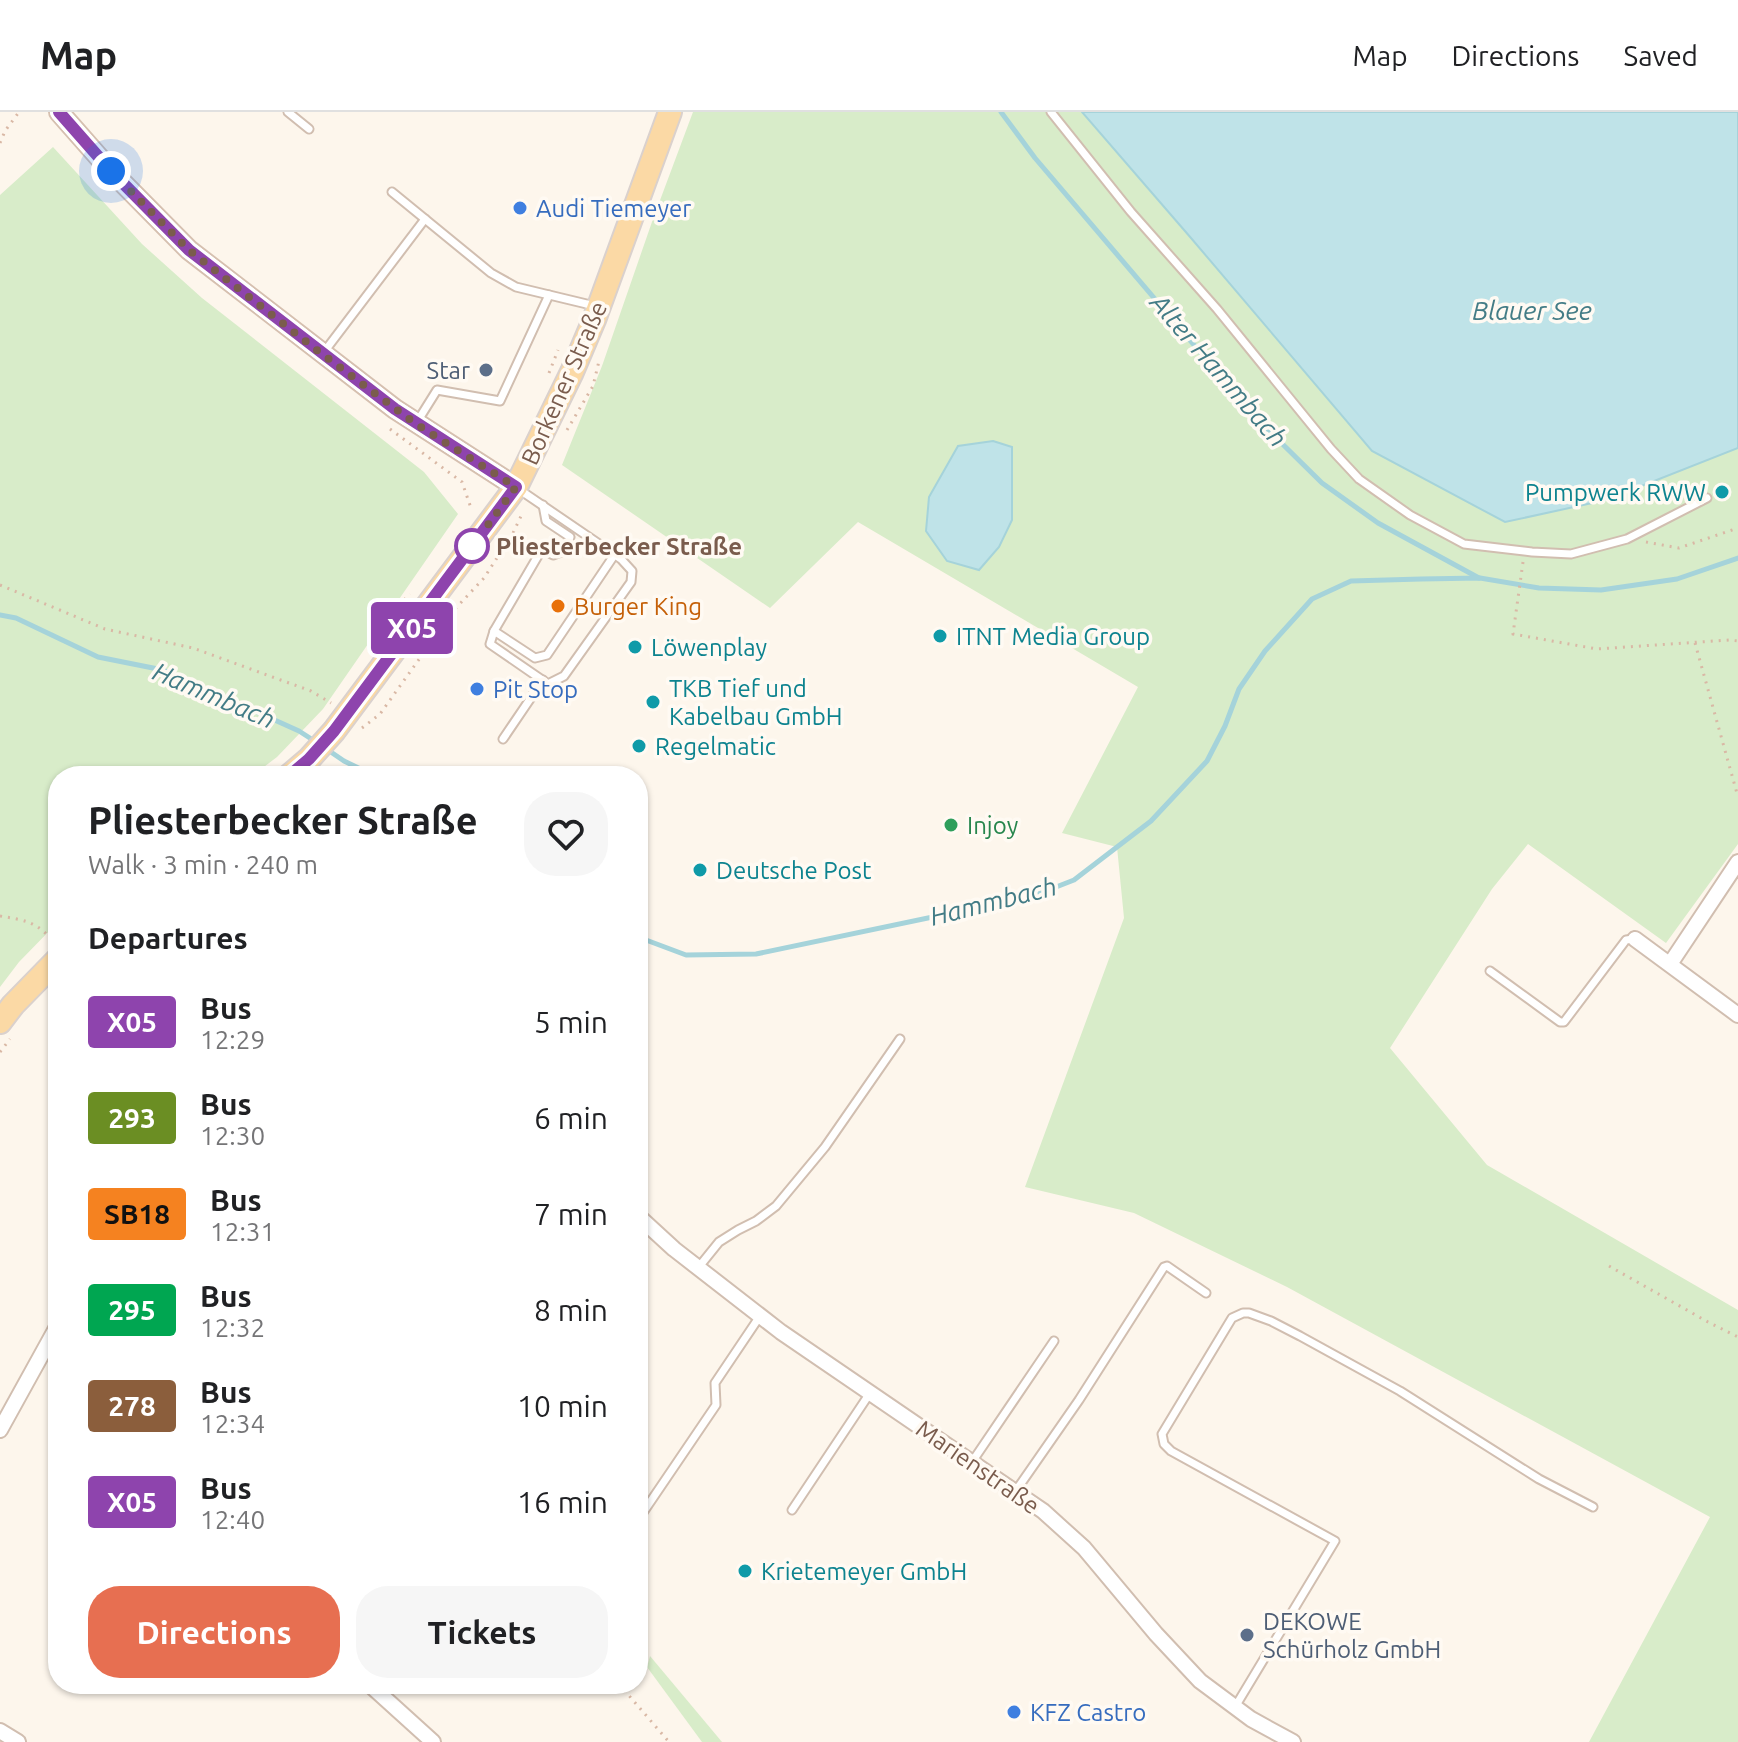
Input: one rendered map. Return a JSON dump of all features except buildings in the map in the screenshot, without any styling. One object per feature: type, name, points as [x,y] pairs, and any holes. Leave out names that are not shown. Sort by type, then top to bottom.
[{"type":"main road","points":[[59,112],[111,171],[189,250],[416,424],[523,492]]},
{"type":"main road","name":"Borkener Straße","points":[[301,766],[346,726],[523,492],[599,307],[670,112]]},
{"type":"main road","points":[[0,1022],[48,959]]},
{"type":"street","points":[[1670,964],[1738,862]]},
{"type":"street","points":[[1635,939],[1738,1015]]},
{"type":"street","name":"Marienstraße","points":[[648,1225],[760,1316],[1043,1511],[1084,1548],[1200,1681],[1251,1719],[1293,1742]]},
{"type":"street","points":[[0,1430],[48,1343]]},
{"type":"street","points":[[380,1694],[433,1742]]},
{"type":"street","points":[[0,1731],[18,1742]]},
{"type":"lane","points":[[288,112],[309,129]]},
{"type":"lane","points":[[1051,112],[1331,449],[1359,479],[1410,515],[1464,544],[1571,554],[1627,539],[1707,498]]},
{"type":"lane","points":[[392,192],[491,273],[516,287],[599,307]]},
{"type":"lane","points":[[322,354],[425,219]]},
{"type":"lane","points":[[416,424],[437,390],[500,401],[549,295]]},
{"type":"lane","points":[[523,492],[543,505],[615,554],[632,571],[631,582],[564,676],[548,684],[490,644],[494,631],[542,549],[553,555],[566,550],[570,537],[546,521],[543,505]]},
{"type":"lane","points":[[494,631],[535,658],[547,655],[615,554]]},
{"type":"lane","points":[[503,739],[543,680]]},
{"type":"lane","points":[[1490,971],[1564,1022],[1626,940],[1635,939]]},
{"type":"lane","points":[[698,1268],[719,1242],[776,1206],[825,1147],[900,1039]]},
{"type":"lane","points":[[1015,1492],[1079,1400],[1164,1267],[1167,1266],[1206,1293]]},
{"type":"lane","points":[[1235,1707],[1335,1541],[1171,1451],[1164,1444],[1162,1434],[1232,1318],[1249,1313],[1300,1336],[1400,1391],[1539,1479],[1593,1507]]},
{"type":"lane","points":[[648,1505],[716,1405],[715,1383],[760,1316]]},
{"type":"lane","points":[[971,1462],[1054,1341]]},
{"type":"lane","points":[[792,1510],[870,1393]]},
{"type":"path","points":[[0,143],[19,112]]},
{"type":"path","points":[[547,382],[550,366],[563,341]]},
{"type":"path","points":[[0,585],[105,629],[193,648],[311,691],[346,726],[380,714],[455,609],[484,578],[513,533],[523,492]]},
{"type":"path","points":[[472,511],[479,502]]},
{"type":"path","points":[[1627,539],[1679,548],[1738,528]]},
{"type":"path","points":[[1522,564],[1513,634],[1597,649],[1738,641]]},
{"type":"path","points":[[1695,643],[1738,797]]},
{"type":"path","points":[[0,916],[23,920],[43,929],[48,938]]},
{"type":"path","points":[[1609,1266],[1738,1337]]},
{"type":"path","points":[[628,1694],[669,1742]]},
{"type":"green space","points":[[693,112],[1082,112],[1191,238],[1606,500],[1738,448],[1738,844],[1666,943],[1528,844],[1492,889],[1390,1048],[1487,1165],[1738,1310],[1738,1742],[1589,1742],[1710,1517],[1287,1287],[1134,1213],[1025,1187],[1124,918],[1117,847],[1062,833],[1138,687],[858,522],[770,608],[562,465],[602,366]]},
{"type":"green space","points":[[53,147],[142,244],[202,298],[424,472],[458,514],[323,709],[265,766],[48,766],[48,932],[0,987],[0,195]]},
{"type":"green space","points":[[650,1656],[722,1742],[702,1742],[648,1668]]},
{"type":"water","name":"Blauer See","points":[[1082,112],[1738,112],[1738,448],[1606,500],[1505,522],[1372,451]]},
{"type":"water","points":[[993,441],[1012,447],[1012,520],[999,547],[979,570],[947,561],[926,531],[929,497],[958,446]]},
{"type":"waterway","name":"Alter Hammbach","points":[[1001,112],[1035,158],[1257,419],[1322,483],[1378,523],[1479,578]]},
{"type":"waterway","name":"Hammbach","points":[[648,941],[686,955],[756,954],[1033,896],[1074,880],[1151,821],[1207,761],[1239,689],[1265,651],[1312,599],[1351,581],[1480,578],[1539,588],[1601,590],[1677,579],[1738,558]]},
{"type":"waterway","name":"Hammbach","points":[[0,615],[16,618],[98,657],[163,670],[299,731],[316,742]]},
{"type":"waterway","name":"Hammbach","points":[[325,748],[354,766]]},
{"type":"bus line","name":"X05","points":[[59,112],[111,171],[189,250],[395,409],[516,487],[334,731],[301,766]]},
{"type":"place","name":"Audi Tiemeyer","points":[[520,208]]},
{"type":"place","name":"Star","points":[[486,370]]},
{"type":"place","name":"Pumpwerk RWW","points":[[1722,492]]},
{"type":"place","name":"Pliesterbecker Straße","points":[[472,546]]},
{"type":"place","name":"Burger King","points":[[558,606]]},
{"type":"place","name":"ITNT Media Group","points":[[940,636]]},
{"type":"place","name":"Löwenplay","points":[[635,647]]},
{"type":"place","name":"Pit Stop","points":[[477,689]]},
{"type":"place","name":"TKB Tief und Kabelbau GmbH","points":[[653,702]]},
{"type":"place","name":"Regelmatic","points":[[639,746]]},
{"type":"place","name":"Injoy","points":[[951,825]]},
{"type":"place","name":"Deutsche Post","points":[[700,870]]},
{"type":"place","name":"Krietemeyer GmbH","points":[[745,1571]]},
{"type":"place","name":"DEKOWE Schürholz GmbH","points":[[1247,1635]]},
{"type":"place","name":"KFZ Castro","points":[[1014,1712]]},
{"type":"route","points":[[111,171],[189,250],[318,351],[416,424],[516,487],[465,556],[472,546]]}]
